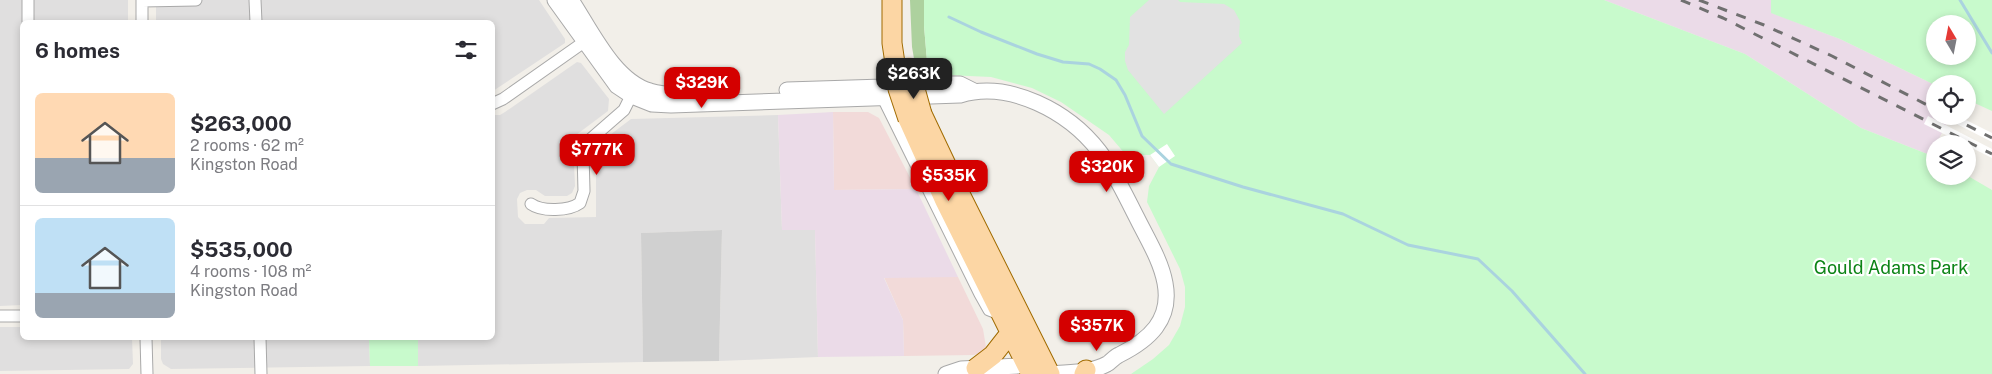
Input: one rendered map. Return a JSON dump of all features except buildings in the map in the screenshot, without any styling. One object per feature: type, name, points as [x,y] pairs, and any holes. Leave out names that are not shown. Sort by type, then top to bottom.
[{"type":"main road","points":[[892,0],[892,43],[902,68]]},
{"type":"main road","points":[[904,0],[902,68],[898,88],[950,175],[1041,371]]},
{"type":"main road","points":[[915,116],[923,155],[1006,324],[1041,371]]},
{"type":"main road","points":[[976,368],[993,355],[1006,324]]},
{"type":"street","points":[[28,0],[28,20]]},
{"type":"street","points":[[142,20],[142,1],[196,0]]},
{"type":"street","points":[[255,0],[256,20]]},
{"type":"street","points":[[555,0],[571,8],[634,91],[652,104],[960,96],[974,91]]},
{"type":"street","points":[[571,8],[584,42],[617,86],[634,91],[682,94],[960,84],[974,91],[1016,96],[1039,104],[1060,115],[1092,142],[1119,182],[1159,264],[1165,282],[1167,297],[1163,316],[1151,335],[1136,347],[1107,364],[1085,372],[976,368],[961,369],[946,374]]},
{"type":"street","points":[[495,103],[584,42]]},
{"type":"street","points":[[531,204],[538,208],[546,209],[570,207],[580,203],[584,192],[583,153],[585,144],[624,110],[634,91]]},
{"type":"street","points":[[883,98],[980,294],[989,310],[1006,324]]},
{"type":"street","points":[[0,316],[20,316]]},
{"type":"street","points":[[146,340],[147,374]]},
{"type":"street","points":[[260,340],[260,374]]},
{"type":"street","points":[[1041,371],[1106,355],[1118,356]]},
{"type":"shaded area","points":[[0,0],[128,0],[128,20],[20,20],[20,305],[0,306]]},
{"type":"shaded area","points":[[156,0],[539,0],[565,39],[565,43],[495,90],[495,20],[156,20]]},
{"type":"shaded area","points":[[1149,0],[1178,0],[1180,2],[1224,4],[1234,10],[1240,21],[1239,36],[1242,43],[1164,114],[1128,70],[1125,61],[1125,52],[1129,45],[1130,17]]},
{"type":"shaded area","points":[[1604,0],[1771,0],[1772,13],[1840,39],[1926,81],[1926,125],[1946,125],[1941,135],[1926,135],[1926,153],[1861,128],[1745,54]]},
{"type":"shaded area","points":[[577,62],[581,63],[609,99],[608,111],[576,135],[573,141],[575,186],[572,193],[567,196],[545,196],[536,190],[527,190],[520,193],[517,199],[518,217],[525,224],[544,224],[549,218],[596,217],[596,150],[598,144],[631,119],[778,115],[782,230],[815,229],[818,357],[719,361],[722,230],[641,233],[643,362],[418,366],[418,340],[495,340],[495,115],[505,112]]},
{"type":"shaded area","points":[[833,112],[868,112],[879,118],[916,189],[834,190]]},
{"type":"shaded area","points":[[833,112],[834,190],[916,189],[958,277],[884,278],[903,320],[904,356],[818,357],[815,230],[782,230],[778,115]]},
{"type":"shaded area","points":[[722,230],[719,361],[643,362],[641,233]]},
{"type":"shaded area","points":[[884,277],[958,277],[983,329],[986,347],[983,353],[974,355],[904,356],[903,320]]},
{"type":"shaded area","points":[[0,327],[20,327],[20,340],[132,340],[133,364],[129,369],[0,371]]},
{"type":"shaded area","points":[[161,340],[369,340],[370,366],[171,369],[163,364],[161,359]]},
{"type":"green space","points":[[910,0],[924,0],[927,61],[925,74],[917,76],[912,47]]},
{"type":"green space","name":"Gould Adams Park","points":[[924,0],[1604,0],[1745,54],[1861,128],[1926,153],[1926,185],[1976,185],[1976,181],[1992,190],[1992,374],[1131,374],[1169,345],[1180,326],[1185,307],[1185,287],[1180,269],[1147,202],[1149,186],[1159,167],[1150,155],[1126,155],[1109,135],[1061,102],[1032,88],[991,77],[925,74],[927,61]]},
{"type":"green space","points":[[1771,0],[1992,0],[1992,111],[1976,104],[1976,75],[1926,75],[1926,81],[1840,39],[1771,13]]},
{"type":"green space","points":[[369,340],[418,340],[418,366],[370,366]]},
{"type":"pier","points":[[1926,125],[1945,125],[1965,135],[1946,135]]},
{"type":"pier","points":[[1959,125],[1976,125],[1992,133],[1992,142]]},
{"type":"pier","points":[[1976,141],[1992,149],[1992,158],[1976,150]]},
{"type":"pier","points":[[1167,144],[1175,156],[1159,167],[1150,155]]},
{"type":"waterway","points":[[1960,0],[1992,53]]},
{"type":"waterway","points":[[949,17],[1037,54],[1063,62],[1089,64],[1100,69],[1116,80],[1125,95],[1142,136],[1171,164],[1243,187],[1343,214],[1408,245],[1478,259],[1512,291],[1585,374]]},
{"type":"railway","points":[[1681,0],[1723,18],[1992,154]]},
{"type":"railway","points":[[1699,0],[1764,25],[1832,56],[1926,104]]},
{"type":"railway","points":[[1967,125],[1992,138]]}]
